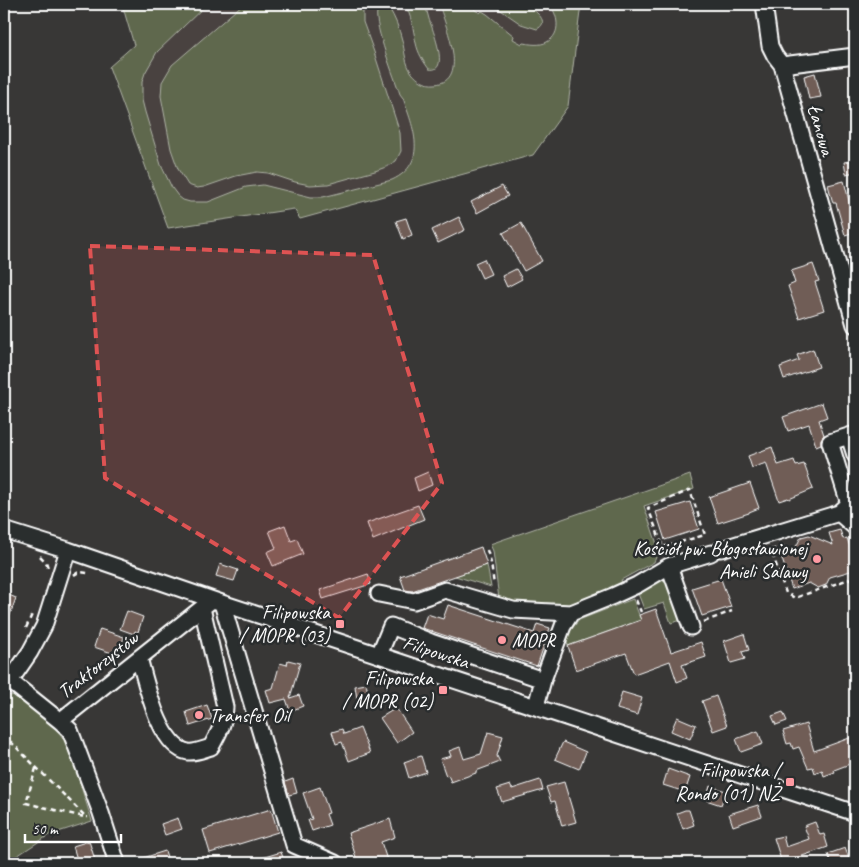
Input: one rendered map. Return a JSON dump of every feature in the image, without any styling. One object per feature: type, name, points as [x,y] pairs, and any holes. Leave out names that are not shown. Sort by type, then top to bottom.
[{"type":"street","name":"Łanowa","points":[[764,4],[770,46],[782,64],[855,326]]},
{"type":"street","points":[[782,64],[855,56]]},
{"type":"street","points":[[855,455],[852,435],[830,442],[855,527]]},
{"type":"street","points":[[379,594],[414,601],[445,590],[513,610],[571,613],[637,585],[665,564],[716,551],[848,507]]},
{"type":"street","name":"Filipowska","points":[[4,530],[68,550],[212,604],[380,655],[855,813]]},
{"type":"street","points":[[60,721],[7,684],[30,652],[44,626],[68,550]]},
{"type":"street","points":[[665,564],[691,627]]},
{"type":"street","points":[[139,658],[159,723],[168,738],[176,746],[188,752],[211,747],[221,729],[225,707],[212,604]]},
{"type":"street","points":[[212,604],[294,845],[335,863]]},
{"type":"street","name":"Traktorzystów","points":[[117,863],[93,815],[70,730],[60,721],[139,658],[212,604]]},
{"type":"street","points":[[536,706],[543,680],[563,626],[571,613]]},
{"type":"street","points":[[380,655],[391,626],[431,642],[543,680]]},
{"type":"path","points":[[663,548],[704,535],[690,490],[648,508],[663,548],[665,564]]},
{"type":"path","points":[[789,544],[771,550],[786,594],[795,598],[855,577]]},
{"type":"path","points":[[487,550],[494,585]]},
{"type":"path","points":[[23,634],[35,608]]},
{"type":"path","points":[[4,734],[36,767],[93,815]]},
{"type":"path","points":[[36,767],[26,803],[93,815]]},
{"type":"highlighted area","points":[[90,246],[373,255],[442,483],[339,618],[105,478]]},
{"type":"shaded area","points":[[122,4],[581,4],[568,106],[533,155],[300,219],[294,209],[168,228],[109,67],[134,45]]},
{"type":"green space","points":[[122,4],[207,4],[157,52],[142,82],[142,100],[161,165],[172,188],[183,200],[208,202],[246,187],[263,185],[311,197],[323,197],[392,180],[404,173],[411,164],[414,154],[414,132],[379,29],[377,12],[383,6],[389,8],[397,23],[407,62],[414,76],[425,83],[435,84],[446,80],[452,73],[453,62],[449,37],[439,4],[472,4],[475,10],[487,14],[514,36],[513,39],[522,44],[541,44],[552,38],[557,29],[555,13],[549,4],[581,4],[568,106],[533,155],[300,219],[294,209],[168,228],[109,67],[134,45]]},
{"type":"green space","points":[[243,4],[365,4],[363,22],[400,133],[401,151],[396,161],[375,171],[328,184],[310,185],[268,173],[257,172],[236,176],[204,187],[197,188],[188,185],[178,169],[171,149],[161,96],[162,82],[172,65]]},
{"type":"green space","points":[[404,4],[425,4],[438,49],[439,65],[435,69],[429,69],[419,54],[411,18]]},
{"type":"green space","points":[[492,4],[525,4],[542,18],[541,27],[537,29],[521,24]]},
{"type":"green space","points":[[690,475],[694,489],[644,506],[659,550],[654,562],[621,580],[623,585],[567,606],[514,605],[499,599],[493,551],[490,544]]},
{"type":"green space","points":[[487,565],[491,587],[455,576]]},
{"type":"green space","points":[[662,577],[668,579],[682,620],[671,623],[664,603],[644,609],[637,591]]},
{"type":"green space","points":[[633,599],[641,620],[568,646],[566,636],[579,620]]},
{"type":"green space","points":[[13,695],[52,725],[61,735],[69,749],[92,821],[49,835],[4,863],[4,793],[10,790],[4,776],[4,697]]},
{"type":"building","points":[[815,73],[821,97],[809,99],[804,76]]},
{"type":"building","points":[[855,160],[855,172],[846,174],[844,162]]},
{"type":"building","points":[[844,181],[851,209],[855,208],[855,232],[845,235],[836,203],[833,203],[828,185]]},
{"type":"building","points":[[502,186],[508,196],[477,213],[471,202]]},
{"type":"building","points":[[459,217],[465,230],[438,243],[432,230]]},
{"type":"building","points":[[406,218],[412,235],[403,239],[396,221]]},
{"type":"building","points":[[521,223],[542,261],[524,271],[503,233]]},
{"type":"building","points":[[484,259],[491,274],[482,278],[475,263]]},
{"type":"building","points":[[813,264],[819,281],[815,282],[824,310],[799,318],[788,286],[795,283],[791,271]]},
{"type":"building","points":[[516,269],[522,279],[507,287],[502,276]]},
{"type":"building","points":[[813,349],[819,367],[784,379],[780,367],[799,360],[797,355]]},
{"type":"building","points":[[822,403],[827,417],[819,420],[824,435],[821,439],[821,444],[816,446],[809,424],[788,431],[783,417]]},
{"type":"building","points":[[772,447],[778,465],[794,460],[796,466],[804,464],[813,489],[779,501],[766,463],[752,468],[748,456]]},
{"type":"building","points":[[428,472],[432,485],[418,491],[414,478]]},
{"type":"building","points":[[750,483],[759,508],[718,523],[709,497]]},
{"type":"building","points":[[690,502],[699,529],[665,540],[656,512]]},
{"type":"building","points":[[418,505],[424,519],[373,540],[367,523]]},
{"type":"building","points":[[285,525],[291,541],[297,539],[303,554],[273,566],[267,552],[276,548],[269,531]]},
{"type":"building","name":"Kościół pw. Błogosławionej Anieli Salawy","points":[[840,530],[843,539],[847,538],[854,559],[850,560],[854,570],[830,577],[826,585],[818,588],[809,583],[792,589],[780,553],[796,547],[801,537],[809,535],[833,545],[829,533]]},
{"type":"building","points":[[481,547],[487,565],[412,591],[405,590],[400,576]]},
{"type":"building","points":[[220,564],[238,570],[234,581],[216,576]]},
{"type":"building","points":[[368,574],[371,584],[323,599],[320,590]]},
{"type":"building","points":[[721,579],[731,607],[702,616],[692,588]]},
{"type":"building","points":[[4,593],[16,598],[5,629],[4,629]]},
{"type":"building","name":"MOPR","points":[[448,605],[534,633],[537,624],[550,628],[537,666],[422,628],[427,614],[443,619]]},
{"type":"building","points":[[656,609],[671,652],[701,642],[706,657],[682,665],[687,678],[677,682],[670,661],[634,674],[626,653],[576,670],[568,646],[641,620],[639,615]]},
{"type":"building","points":[[127,611],[143,617],[138,632],[135,631],[134,634],[120,629]]},
{"type":"building","points":[[100,629],[124,637],[118,655],[94,647]]},
{"type":"building","points":[[744,634],[749,650],[742,652],[745,659],[731,663],[724,641]]},
{"type":"building","points":[[288,660],[300,663],[290,698],[299,695],[303,706],[290,711],[286,699],[270,703],[266,690],[273,688],[280,663],[287,665]]},
{"type":"building","points":[[366,684],[369,696],[357,699],[355,686]]},
{"type":"building","points":[[622,692],[642,698],[637,715],[617,709]]},
{"type":"building","points":[[716,696],[727,726],[713,731],[702,701]]},
{"type":"building","name":"Transfer Oil","points":[[207,705],[212,719],[190,726],[186,712]]},
{"type":"building","points":[[396,708],[412,732],[397,743],[380,718]]},
{"type":"building","points":[[783,712],[787,721],[776,725],[772,716]]},
{"type":"building","points":[[677,717],[696,725],[690,739],[671,731]]},
{"type":"building","points":[[806,724],[814,751],[855,736],[855,762],[824,776],[822,770],[815,773],[813,767],[808,768],[799,747],[793,749],[791,743],[787,744],[783,731]]},
{"type":"building","points":[[360,728],[370,753],[349,761],[342,742],[336,744],[332,732],[342,729],[344,734]]},
{"type":"building","points":[[758,731],[763,744],[741,752],[736,739]]},
{"type":"building","points":[[488,732],[503,736],[497,756],[500,762],[451,782],[448,775],[446,776],[440,759],[451,756],[449,751],[460,747],[464,759],[481,754]]},
{"type":"building","points":[[563,742],[586,752],[579,769],[555,759]]},
{"type":"building","points":[[421,756],[426,772],[409,778],[404,762]]},
{"type":"building","points":[[668,769],[690,777],[685,792],[663,785]]},
{"type":"building","points":[[293,779],[297,793],[289,795],[285,782]]},
{"type":"building","points":[[540,780],[543,790],[502,802],[497,789],[510,785],[512,789]]},
{"type":"building","points":[[564,782],[576,822],[562,826],[555,801],[551,802],[546,787]]},
{"type":"building","points":[[710,786],[726,791],[721,805],[706,800]]},
{"type":"building","points":[[320,787],[329,813],[326,814],[330,825],[312,831],[308,820],[312,819],[303,793]]},
{"type":"building","points":[[758,805],[762,816],[733,826],[729,814]]},
{"type":"building","points":[[271,809],[278,832],[210,853],[203,830]]},
{"type":"building","points":[[689,810],[694,825],[683,829],[677,813]]},
{"type":"building","points":[[178,818],[182,829],[165,835],[161,824]]},
{"type":"building","points":[[390,819],[395,837],[381,842],[388,863],[358,863],[348,833]]},
{"type":"building","points":[[815,822],[820,835],[824,834],[828,847],[791,860],[792,863],[782,863],[774,838],[783,836],[786,847],[809,839],[804,826]]},
{"type":"building","points":[[89,841],[96,863],[78,863],[73,846]]},
{"type":"building","points":[[845,848],[850,861],[831,863],[828,854]]},
{"type":"building","points":[[165,851],[169,863],[135,863],[134,861]]},
{"type":"building","points":[[281,852],[285,863],[252,863],[252,861]]},
{"type":"place","name":"Kościół pw. Błogosławionej Anieli Salawy","points":[[817,559]]},
{"type":"place","name":"Filipowska / MOPR (03)","points":[[340,624]]},
{"type":"place","name":"MOPR","points":[[502,640]]},
{"type":"place","name":"Filipowska / MOPR (02)","points":[[443,690]]},
{"type":"place","name":"Transfer Oil","points":[[199,715]]},
{"type":"place","name":"Filipowska / Rondo (01) NŻ","points":[[790,782]]}]
